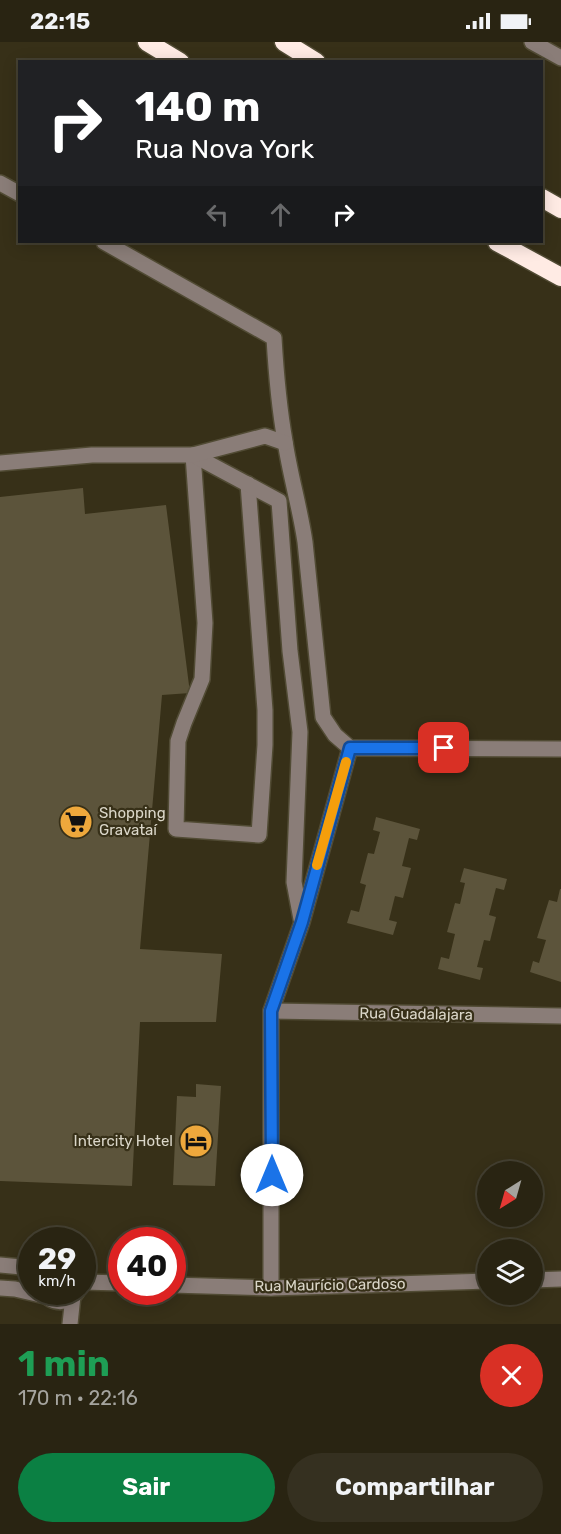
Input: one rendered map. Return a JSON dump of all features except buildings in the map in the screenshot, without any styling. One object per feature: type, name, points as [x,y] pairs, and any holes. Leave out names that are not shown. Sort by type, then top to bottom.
[{"type":"highway","points":[[147,42],[177,60]]},
{"type":"highway","points":[[284,42],[313,60]]},
{"type":"highway","points":[[543,199],[561,209]]},
{"type":"highway","points":[[499,243],[561,277]]},
{"type":"street","points":[[532,42],[561,58]]},
{"type":"street","points":[[0,183],[18,193]]},
{"type":"street","points":[[106,243],[274,338],[277,384],[285,443],[302,523],[323,717],[335,735],[350,748],[561,749]]},
{"type":"street","points":[[0,463],[92,455],[194,455],[265,436],[285,443]]},
{"type":"street","points":[[194,455],[279,501],[290,651],[300,732],[294,882],[302,922]]},
{"type":"street","points":[[194,455],[205,623],[202,679],[183,723],[178,741],[176,829],[259,835],[265,710],[248,484]]},
{"type":"street","points":[[272,1288],[271,1011],[302,922],[350,748]]},
{"type":"street","name":"Rua Guadalajara","points":[[271,1011],[561,1016]]},
{"type":"street","points":[[0,1265],[18,1267]]},
{"type":"street","points":[[543,1280],[561,1279]]},
{"type":"street","name":"Rua Maurício Cardoso","points":[[186,1285],[272,1288],[477,1281]]},
{"type":"street","points":[[0,1288],[18,1290]]},
{"type":"street","points":[[70,1324],[73,1305]]},
{"type":"slow traffic","points":[[317,865],[346,762]]},
{"type":"place","name":"Shopping Gravataí","points":[[76,822]]},
{"type":"place","name":"Intercity Hotel","points":[[196,1141]]},
{"type":"route","points":[[272,1175],[271,1011],[302,922],[350,748],[444,748]]}]
